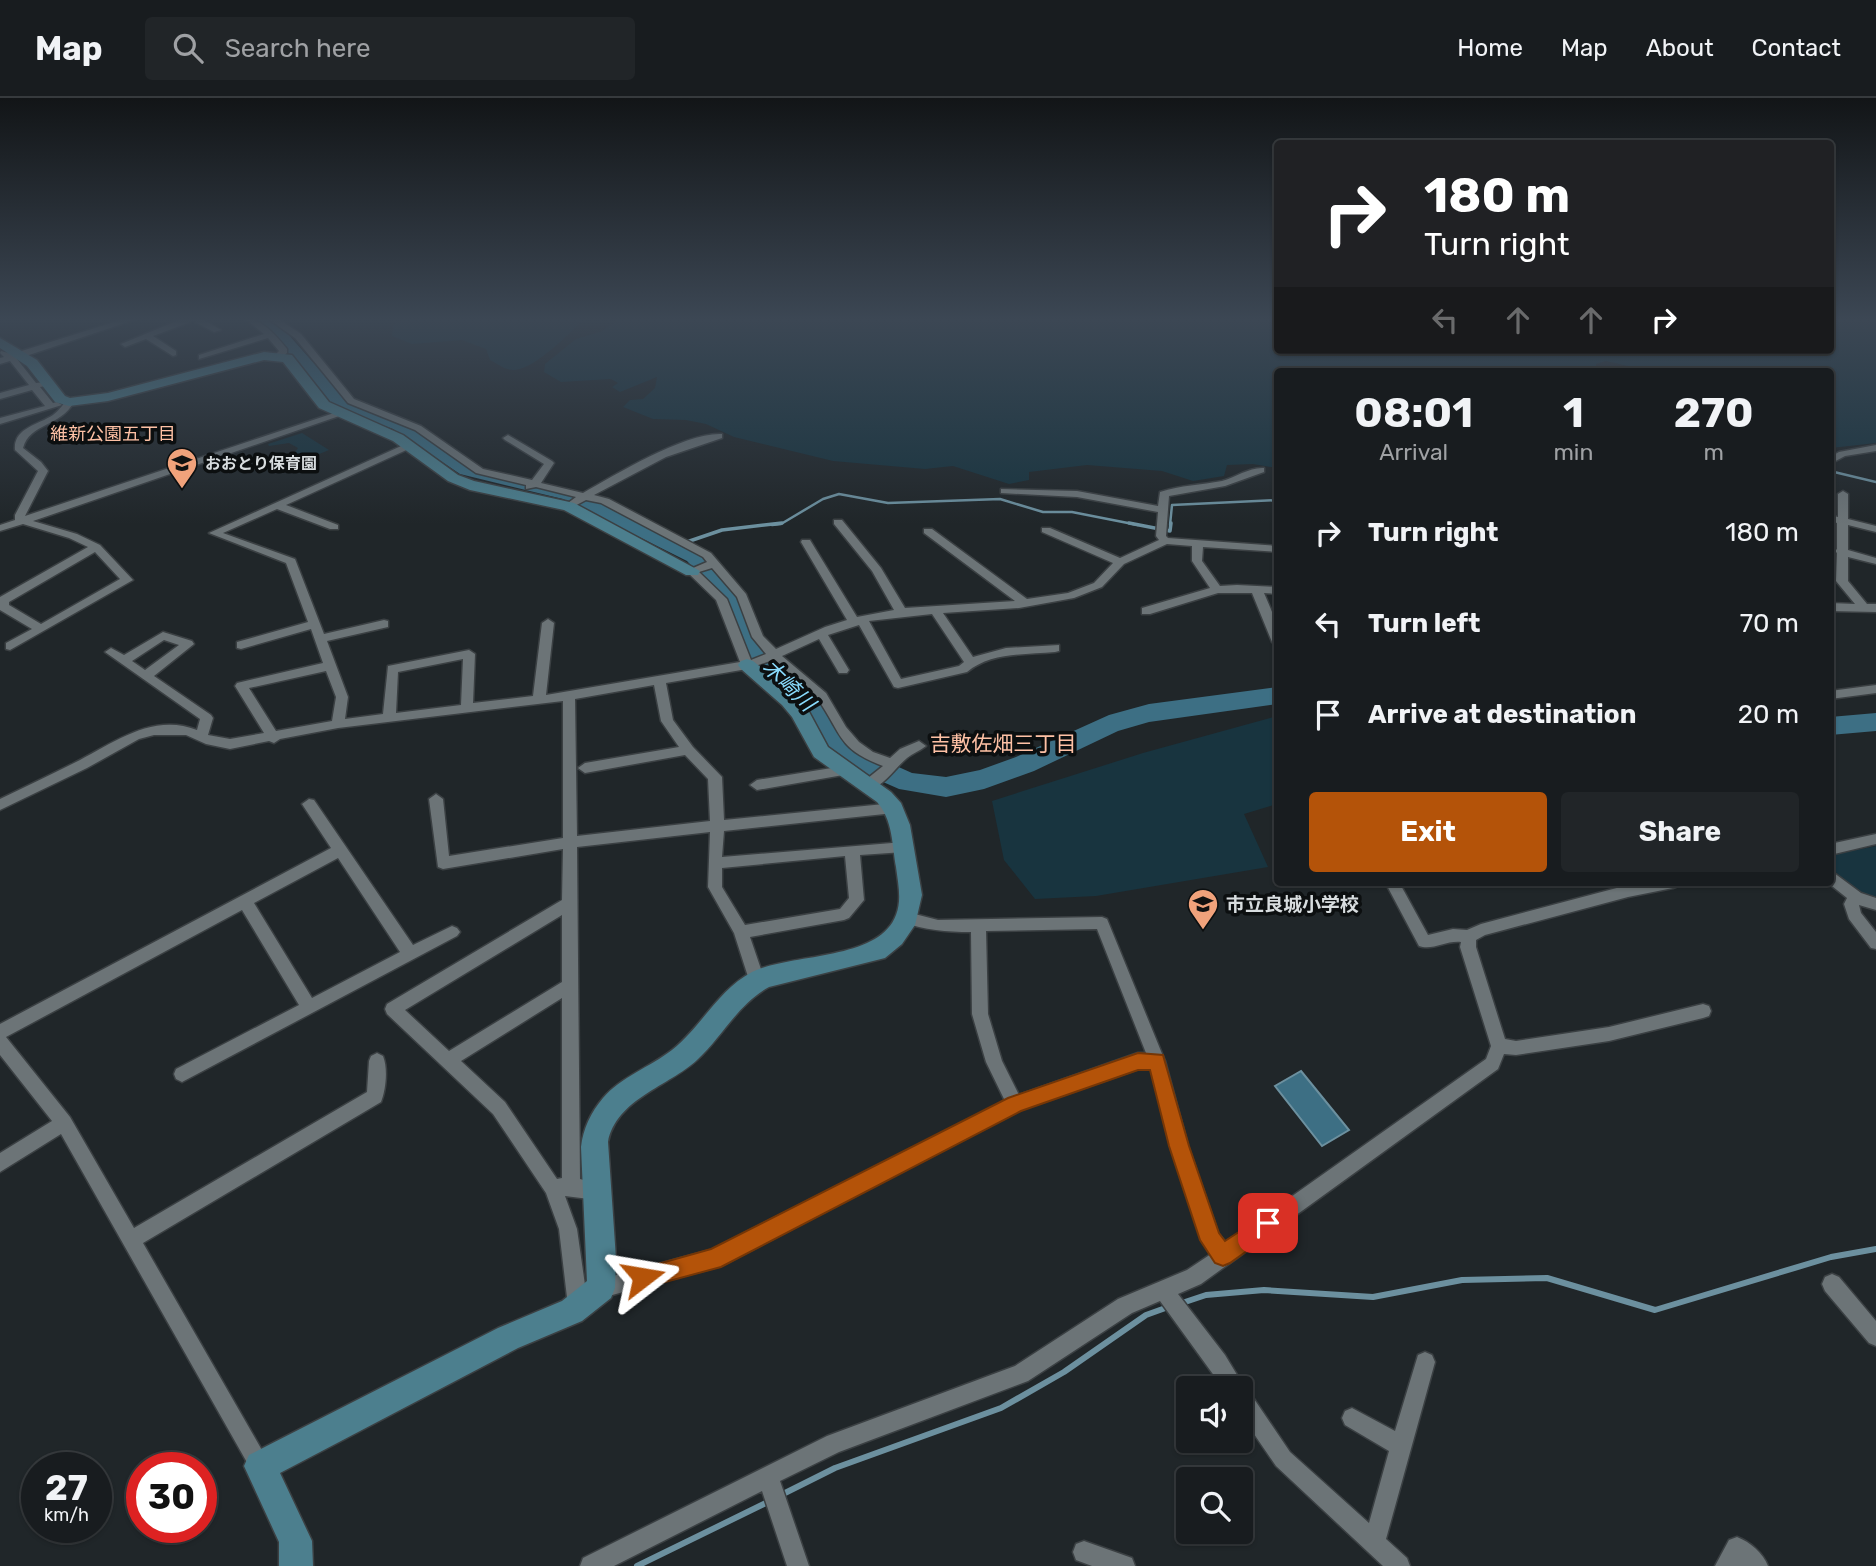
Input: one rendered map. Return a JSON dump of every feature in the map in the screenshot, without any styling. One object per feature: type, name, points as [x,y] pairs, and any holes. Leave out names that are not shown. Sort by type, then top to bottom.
[{"type":"street","points":[[0,396],[35,387]]},
{"type":"street","points":[[42,387],[51,407]]},
{"type":"street","points":[[43,387],[69,402]]},
{"type":"street","points":[[0,421],[69,402],[108,397],[148,387]]},
{"type":"street","points":[[307,387],[315,398],[340,414],[410,446],[440,471],[453,478],[470,485],[569,506],[692,571],[721,598],[747,665],[789,700],[800,713],[821,752],[894,808],[904,847],[911,895],[907,918],[894,937],[877,951],[757,981],[732,998],[702,1039],[688,1052],[669,1068],[616,1102],[609,1111],[596,1135],[597,1191],[604,1263],[590,1297]]},
{"type":"street","points":[[339,387],[351,401],[418,428],[480,471],[605,501],[690,545],[714,563],[742,596],[758,637],[774,655],[822,696],[841,730],[854,745],[868,755],[894,765]]},
{"type":"street","points":[[10,646],[127,580],[96,547],[72,536],[28,524],[20,515],[43,471],[40,466],[25,457],[18,448],[18,442],[29,430],[60,416],[69,402]]},
{"type":"street","points":[[0,528],[340,414]]},
{"type":"street","points":[[569,506],[695,440],[719,436]]},
{"type":"street","points":[[508,438],[549,463],[539,479],[522,495]]},
{"type":"street","points":[[338,724],[342,697],[291,561],[214,533],[410,446]]},
{"type":"street","points":[[1834,459],[1842,454],[1876,447]]},
{"type":"street","points":[[1165,541],[1161,536],[1164,494],[1182,487],[1229,482],[1261,470]]},
{"type":"street","points":[[1005,491],[1021,494],[1040,491],[1068,493],[1163,510]]},
{"type":"street","points":[[1843,494],[1836,519],[1837,554],[1842,582],[1870,608]]},
{"type":"street","points":[[277,505],[334,527]]},
{"type":"street","points":[[1836,519],[1876,529]]},
{"type":"street","points":[[838,522],[877,570],[901,612]]},
{"type":"street","points":[[632,540],[654,528]]},
{"type":"street","points":[[1046,530],[1120,562]]},
{"type":"street","points":[[928,531],[1025,603]]},
{"type":"street","points":[[0,805],[134,736],[170,730],[187,731],[230,744],[389,716],[569,696],[747,665],[858,621],[901,612],[1025,603],[1087,591],[1098,585],[1120,562],[1165,541],[1274,549]]},
{"type":"street","points":[[806,542],[898,684],[963,669],[970,661],[998,654],[1055,648]]},
{"type":"street","points":[[1198,542],[1197,561],[1217,590]]},
{"type":"street","points":[[40,628],[4,607],[3,600],[96,547]]},
{"type":"street","points":[[1837,554],[1876,561]]},
{"type":"street","points":[[692,571],[714,563]]},
{"type":"street","points":[[1146,611],[1217,590],[1274,591]]},
{"type":"street","points":[[1257,590],[1274,632]]},
{"type":"street","points":[[1834,607],[1870,608]]},
{"type":"street","points":[[935,610],[970,661]]},
{"type":"street","points":[[539,699],[548,622]]},
{"type":"street","points":[[241,645],[315,624]]},
{"type":"street","points":[[320,639],[384,624]]},
{"type":"street","points":[[822,634],[843,670]]},
{"type":"street","points":[[123,661],[163,636],[188,644],[145,676]]},
{"type":"street","points":[[111,652],[207,718],[201,737]]},
{"type":"street","points":[[389,716],[392,669],[469,654],[467,706]]},
{"type":"street","points":[[274,738],[241,686],[330,666]]},
{"type":"street","points":[[659,680],[667,721],[688,750],[715,777],[715,887],[741,932],[757,981]]},
{"type":"street","points":[[1834,694],[1876,689]]},
{"type":"street","points":[[569,696],[570,985],[562,1187],[568,1229],[590,1297]]},
{"type":"street","points":[[868,786],[880,780],[902,753],[911,747],[919,746]]},
{"type":"street","points":[[585,768],[688,750]]},
{"type":"street","points":[[757,785],[844,771]]},
{"type":"street","points":[[436,799],[443,863],[569,842],[894,808]]},
{"type":"street","points":[[309,804],[410,954]]},
{"type":"street","points":[[1834,849],[1876,839]]},
{"type":"street","points":[[715,863],[904,847]]},
{"type":"street","points":[[741,932],[844,914],[857,900],[852,850]]},
{"type":"street","points":[[0,1032],[339,851]]},
{"type":"street","points":[[1834,879],[1856,897],[1876,904]]},
{"type":"street","points":[[1394,886],[1424,942],[1453,935],[1469,937],[1481,930],[1624,886]]},
{"type":"street","points":[[1856,897],[1851,904],[1854,915],[1876,943]]},
{"type":"street","points":[[245,901],[309,1007]]},
{"type":"street","points":[[570,903],[393,1009],[499,1108],[562,1187],[597,1191]]},
{"type":"street","points":[[907,918],[938,926],[1102,922],[1157,1061],[1179,1146],[1210,1240],[1223,1255]]},
{"type":"street","points":[[978,925],[980,1014],[994,1062],[1015,1104]]},
{"type":"street","points":[[182,1074],[452,932]]},
{"type":"street","points":[[592,1566],[834,1443],[1021,1374],[1125,1306],[1194,1277],[1492,1064],[1499,1046],[1468,947],[1469,937]]},
{"type":"street","points":[[447,1061],[570,985]]},
{"type":"street","points":[[1499,1046],[1517,1048],[1620,1032],[1703,1011]]},
{"type":"street","points":[[0,1042],[64,1123],[260,1466],[296,1541],[296,1566]]},
{"type":"street","points":[[131,1240],[374,1096],[377,1061]]},
{"type":"street","points":[[260,1466],[590,1297],[714,1259],[1015,1104],[1138,1061],[1157,1061]]},
{"type":"street","points":[[0,1163],[64,1123]]},
{"type":"street","points":[[1832,1284],[1876,1336]]},
{"type":"street","points":[[1163,1289],[1228,1376]]},
{"type":"street","points":[[1374,1543],[1424,1362]]},
{"type":"street","points":[[1253,1415],[1283,1459],[1399,1566]]},
{"type":"street","points":[[1352,1418],[1401,1446]]},
{"type":"street","points":[[768,1476],[798,1566]]},
{"type":"street","points":[[1726,1566],[1737,1548],[1757,1566]]},
{"type":"street","points":[[1084,1552],[1124,1566]]},
{"type":"shaded area","points":[[613,387],[634,387],[620,392]]},
{"type":"shaded area","points":[[1274,387],[1274,468],[1253,464],[1227,465],[1224,476],[1193,481],[1162,471],[1087,465],[1029,472],[1029,480],[1009,484],[953,466],[925,469],[833,461],[734,437],[706,424],[686,420],[653,419],[623,407],[630,400],[643,399],[655,388]]},
{"type":"shaded area","points":[[1834,387],[1876,387],[1876,443],[1834,448]]},
{"type":"shaded area","points":[[302,433],[329,450],[302,461],[293,455],[298,448],[289,443],[268,444]]},
{"type":"shaded area","points":[[1274,717],[1274,805],[1244,814],[1268,867],[1096,896],[1035,899],[1004,860],[992,801],[1143,753]]},
{"type":"shaded area","points":[[1876,846],[1876,900],[1850,887],[1834,870],[1834,854]]},
{"type":"shaded area","points":[[1301,1071],[1349,1130],[1322,1146],[1275,1086]]},
{"type":"waterway","name":"木崎川","points":[[324,387],[345,405],[400,425],[467,470],[570,495],[695,556],[733,598],[756,653],[808,696],[840,744],[874,767],[908,782],[946,787],[984,779],[1025,764],[1109,724],[1149,713],[1274,696]]},
{"type":"waterway","points":[[1834,472],[1876,482]]},
{"type":"waterway","points":[[772,525],[781,524],[823,499],[839,494],[888,503],[1000,499],[1043,512],[1072,512],[1138,525]]},
{"type":"waterway","points":[[1170,525],[1172,505],[1274,500]]},
{"type":"waterway","points":[[675,546],[722,530],[782,523]]},
{"type":"waterway","points":[[1129,523],[1170,531],[1171,523]]},
{"type":"waterway","name":"木崎川","points":[[1834,726],[1876,722]]},
{"type":"waterway","points":[[1179,1304],[1206,1295],[1264,1290],[1373,1297],[1462,1280],[1547,1278],[1655,1310],[1831,1257],[1876,1249]]},
{"type":"waterway","points":[[781,1495],[835,1468],[1001,1408],[1064,1372],[1146,1315],[1171,1306]]},
{"type":"waterway","points":[[637,1566],[770,1501]]},
{"type":"place","name":"おおとり保育園","points":[[182,490]]},
{"type":"place","name":"市立良城小学校","points":[[1203,931]]},
{"type":"district","name":"維新公園五丁目","points":[[113,434]]},
{"type":"district","name":"吉敷佐畑三丁目","points":[[1003,743]]},
{"type":"route","points":[[643,1277],[714,1259],[1015,1104],[1138,1061],[1157,1061],[1179,1146],[1210,1240],[1223,1255],[1268,1223]]}]
